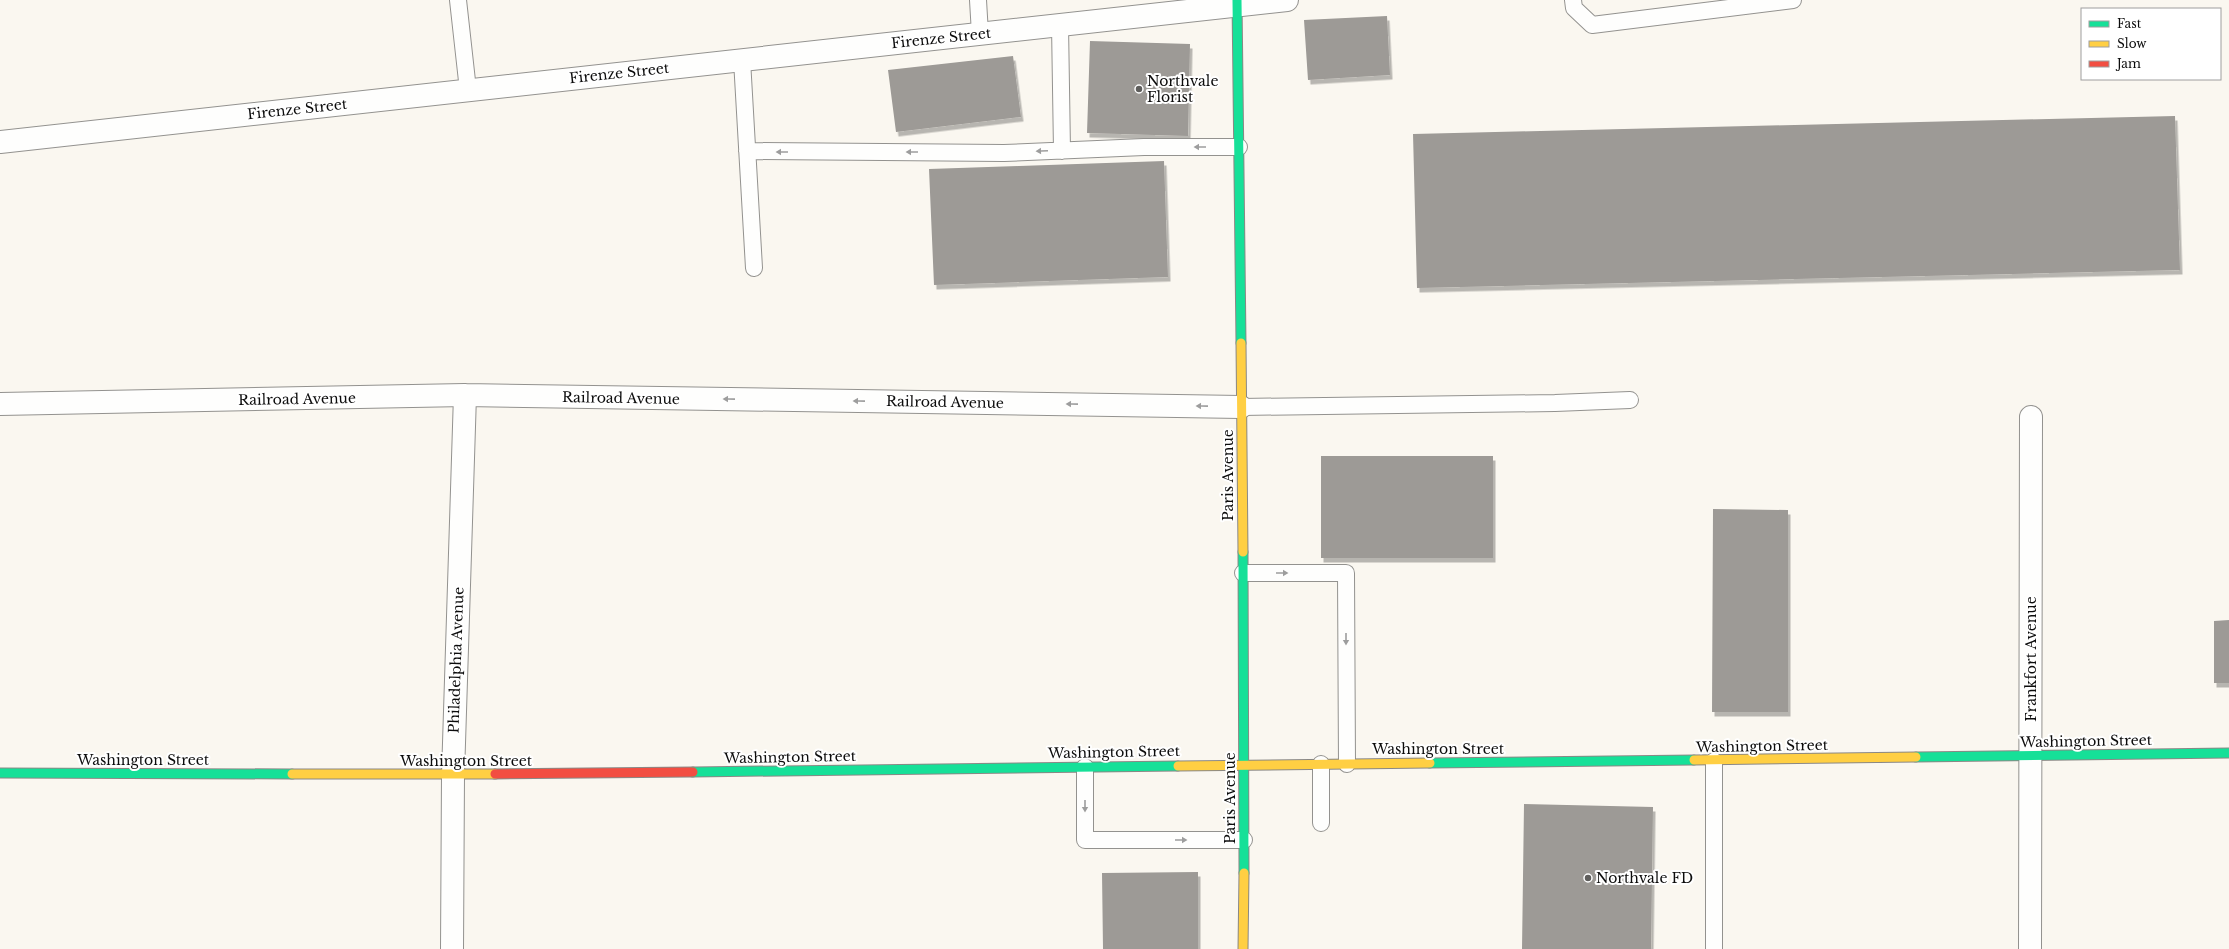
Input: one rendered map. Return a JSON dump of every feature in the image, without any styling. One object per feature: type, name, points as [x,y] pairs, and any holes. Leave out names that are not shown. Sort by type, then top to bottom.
[{"type":"street","name":"Firenze Street","points":[[0,142],[1060,25],[1237,2],[1287,0]]},
{"type":"street","name":"Paris Avenue","points":[[1237,2],[1245,764],[1243,949]]},
{"type":"street","name":"Railroad Avenue","points":[[0,404],[465,395],[1242,407]]},
{"type":"street","name":"Philadelphia Avenue","points":[[452,949],[453,775],[465,395]]},
{"type":"street","name":"Frankfort Avenue","points":[[2030,949],[2031,418]]},
{"type":"street","name":"Washington Street","points":[[0,773],[453,775],[1245,764],[1714,761],[2229,753]]},
{"type":"lane","points":[[458,0],[468,90]]},
{"type":"lane","points":[[978,0],[980,34]]},
{"type":"lane","points":[[1573,0],[1574,8],[1592,25],[1793,0]]},
{"type":"lane","points":[[1060,25],[1062,151]]},
{"type":"lane","points":[[742,60],[754,268]]},
{"type":"lane","points":[[747,151],[1004,153],[1144,147],[1239,147]]},
{"type":"lane","points":[[1242,407],[1555,403],[1630,400]]},
{"type":"lane","points":[[1243,574],[1346,573],[1347,764]]},
{"type":"lane","points":[[1714,761],[1714,949]]},
{"type":"lane","points":[[1321,764],[1321,823]]},
{"type":"lane","points":[[1085,767],[1085,840],[1244,840]]},
{"type":"building","points":[[1387,16],[1390,75],[1308,80],[1304,20]]},
{"type":"building","name":"Northvale Florist","points":[[1090,41],[1190,44],[1188,136],[1087,133]]},
{"type":"building","points":[[1013,56],[1021,117],[896,132],[888,70]]},
{"type":"building","points":[[2175,116],[2180,270],[1417,288],[1413,134]]},
{"type":"building","points":[[1164,161],[1168,277],[934,285],[929,169]]},
{"type":"building","points":[[1321,456],[1493,456],[1493,558],[1321,558]]},
{"type":"building","points":[[1713,509],[1788,510],[1788,712],[1712,712]]},
{"type":"building","points":[[2229,620],[2229,683],[2214,683],[2214,621]]},
{"type":"building","name":"Northvale FD","points":[[1524,804],[1653,807],[1651,949],[1522,949]]},
{"type":"building","points":[[1198,872],[1198,949],[1103,949],[1102,873]]},
{"type":"traffic: fast","points":[[1237,0],[1241,343]]},
{"type":"traffic: fast","points":[[1243,552],[1244,873]]},
{"type":"traffic: fast","points":[[1916,757],[2229,753]]},
{"type":"traffic: fast","points":[[1430,763],[1694,760]]},
{"type":"traffic: fast","points":[[693,772],[1178,766]]},
{"type":"traffic: fast","points":[[0,773],[292,774]]},
{"type":"traffic: slow","points":[[1241,343],[1243,552]]},
{"type":"traffic: slow","points":[[1694,760],[1916,757]]},
{"type":"traffic: slow","points":[[1178,766],[1430,763]]},
{"type":"traffic: slow","points":[[292,774],[495,774]]},
{"type":"traffic: slow","points":[[1243,949],[1244,873]]},
{"type":"traffic: jam","points":[[495,774],[693,772]]},
{"type":"place","name":"Northvale Florist","points":[[1139,89]]},
{"type":"place","name":"Northvale FD","points":[[1588,878]]}]
